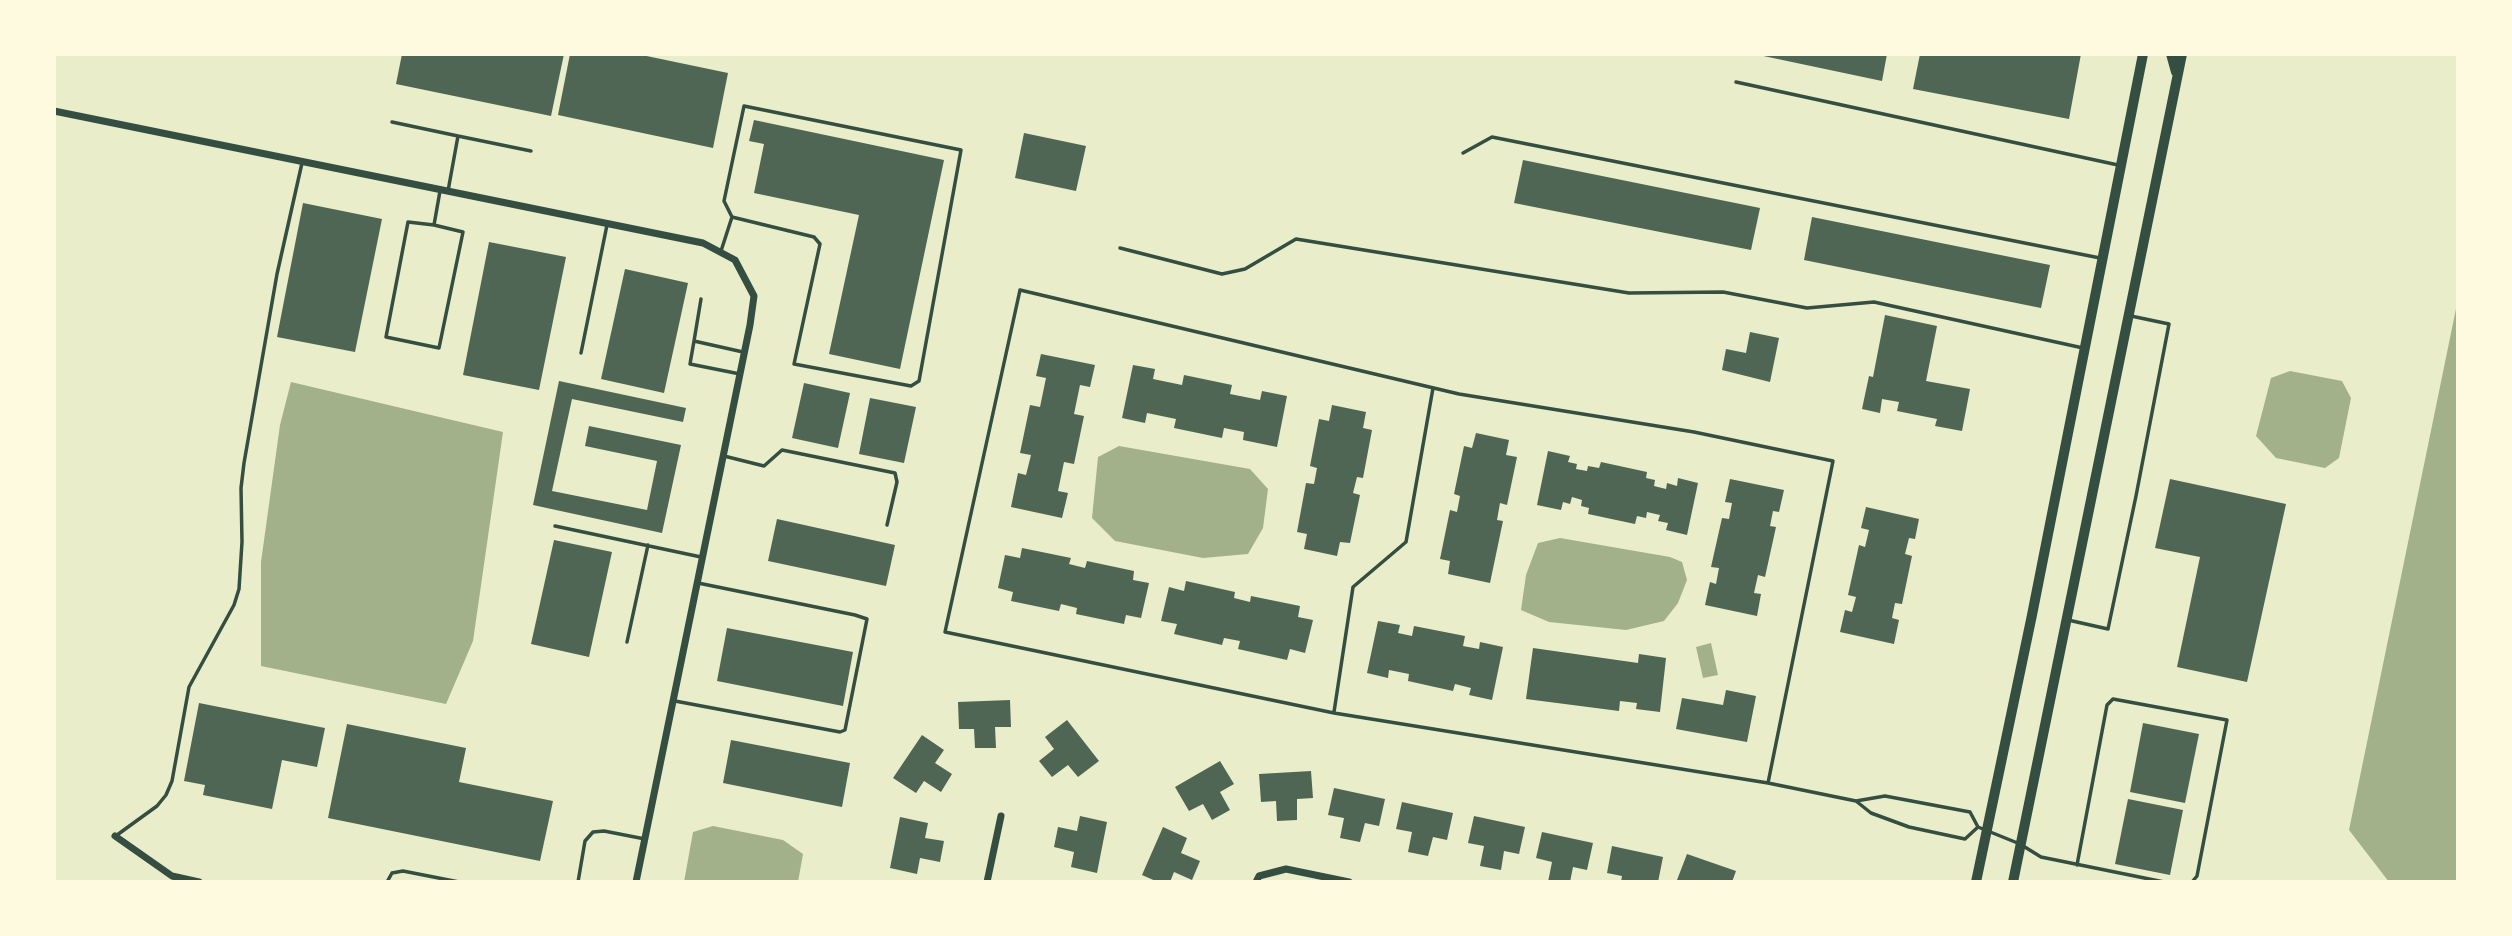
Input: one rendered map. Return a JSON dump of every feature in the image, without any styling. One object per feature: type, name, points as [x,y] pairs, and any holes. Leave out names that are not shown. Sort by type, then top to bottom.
[{"type":"main road","points":[[1976,882],[1983,828],[2085,348],[2143,54]]},
{"type":"main road","points":[[2171,54],[2177,75]]},
{"type":"main road","points":[[2013,882],[2182,54]]},
{"type":"street","points":[[54,111],[703,243],[735,260],[754,296],[745,353],[636,882]]},
{"type":"street","points":[[987,882],[1001,816]]},
{"type":"street","points":[[116,836],[172,876],[199,882]]},
{"type":"street","points":[[1255,882],[1259,876],[1286,869],[1349,882]]},
{"type":"lane","points":[[1737,82],[2120,165]]},
{"type":"lane","points":[[721,251],[732,217],[724,201],[744,106],[961,150],[919,381],[911,386],[794,364],[820,244],[814,236],[732,217]]},
{"type":"lane","points":[[392,122],[531,151]]},
{"type":"lane","points":[[434,225],[458,136]]},
{"type":"lane","points":[[1463,153],[1492,137],[2102,259]]},
{"type":"lane","points":[[116,836],[157,806],[166,795],[172,781],[189,687],[234,606],[239,589],[244,463],[276,274],[303,162]]},
{"type":"lane","points":[[408,222],[434,225],[463,232],[439,348],[386,337],[408,222]]},
{"type":"lane","points":[[581,353],[607,223]]},
{"type":"lane","points":[[1120,248],[1222,274],[1245,270],[1296,239],[1629,293],[1723,292],[1807,308],[1874,302],[2085,348]]},
{"type":"lane","points":[[1768,783],[1833,461],[1694,432],[1433,388],[1020,290],[945,632],[1334,713],[1768,783],[1856,801],[1885,796],[1970,811],[1983,828],[2020,844],[2041,857],[2164,882]]},
{"type":"lane","points":[[701,299],[690,365],[741,374]]},
{"type":"lane","points":[[2066,619],[2108,629],[2136,496],[2169,324],[2129,315]]},
{"type":"lane","points":[[694,341],[745,353]]},
{"type":"lane","points":[[1334,713],[1353,587],[1406,542],[1433,388]]},
{"type":"lane","points":[[724,456],[764,466],[782,450],[895,474],[897,482],[887,525]]},
{"type":"lane","points":[[555,526],[703,557]]},
{"type":"lane","points":[[627,642],[648,545]]},
{"type":"lane","points":[[673,701],[840,732],[845,730],[867,619],[698,583]]},
{"type":"lane","points":[[2077,865],[2107,705],[2113,699],[2227,720],[2197,876],[2192,882]]},
{"type":"lane","points":[[1856,801],[1871,813],[1909,827],[1965,839],[1983,828]]},
{"type":"lane","points":[[578,882],[586,841],[593,832],[604,831],[645,839]]},
{"type":"lane","points":[[387,882],[392,873],[403,872],[459,882]]},
{"type":"shaded area","points":[[2458,299],[2458,882],[2389,882],[2349,830]]},
{"type":"shaded area","points":[[2290,371],[2342,381],[2351,398],[2339,458],[2325,468],[2276,458],[2256,436],[2271,378]]},
{"type":"shaded area","points":[[291,382],[503,432],[473,641],[446,704],[261,666],[261,562],[280,425]]},
{"type":"shaded area","points":[[1119,446],[1250,469],[1268,489],[1263,528],[1248,554],[1203,558],[1115,541],[1092,518],[1098,457]]},
{"type":"shaded area","points":[[1560,538],[1670,557],[1682,562],[1687,580],[1678,603],[1664,621],[1626,630],[1549,622],[1521,610],[1526,575],[1538,543]]},
{"type":"shaded area","points":[[1711,643],[1718,675],[1703,678],[1696,647]]},
{"type":"shaded area","points":[[713,826],[783,840],[803,854],[798,882],[684,882],[693,832]]},
{"type":"building","points":[[402,54],[564,54],[551,116],[396,84]]},
{"type":"building","points":[[570,54],[637,54],[728,73],[713,148],[558,115]]},
{"type":"building","points":[[1754,54],[1887,54],[1882,81]]},
{"type":"building","points":[[1920,54],[2081,54],[2069,119],[1913,89]]},
{"type":"building","points":[[754,120],[944,160],[900,369],[829,354],[859,215],[754,193],[764,144],[749,141]]},
{"type":"building","points":[[1024,133],[1086,146],[1076,191],[1015,178]]},
{"type":"building","points":[[1523,160],[1760,208],[1751,250],[1514,203]]},
{"type":"building","points":[[303,203],[382,219],[355,352],[277,337]]},
{"type":"building","points":[[1812,217],[2050,265],[2041,308],[1804,260]]},
{"type":"building","points":[[489,242],[566,257],[539,390],[463,375]]},
{"type":"building","points":[[625,269],[688,283],[664,393],[601,379]]},
{"type":"building","points":[[1885,315],[1937,326],[1926,381],[1970,389],[1962,431],[1935,426],[1937,419],[1897,411],[1899,402],[1882,399],[1880,413],[1862,409],[1869,376],[1873,377]]},
{"type":"building","points":[[1750,332],[1779,338],[1770,382],[1722,370],[1726,349],[1746,353]]},
{"type":"building","points":[[1041,354],[1095,365],[1090,387],[1080,385],[1074,414],[1084,416],[1074,464],[1064,462],[1058,491],[1068,493],[1062,518],[1011,507],[1018,473],[1026,475],[1031,455],[1020,453],[1030,405],[1040,407],[1046,378],[1036,376]]},
{"type":"building","points":[[1133,365],[1155,369],[1153,379],[1182,385],[1184,375],[1232,385],[1230,394],[1260,400],[1262,391],[1287,396],[1277,447],[1243,440],[1244,432],[1224,428],[1222,438],[1174,428],[1176,419],[1147,413],[1145,423],[1122,418]]},
{"type":"building","points":[[559,381],[686,408],[683,422],[572,399],[552,491],[647,510],[657,461],[585,446],[589,426],[681,445],[662,533],[533,505]]},
{"type":"building","points":[[804,383],[850,393],[838,448],[792,438]]},
{"type":"building","points":[[870,398],[916,407],[904,463],[859,454]]},
{"type":"building","points":[[1332,405],[1366,412],[1363,428],[1372,430],[1363,478],[1357,477],[1353,493],[1360,495],[1350,543],[1340,542],[1337,556],[1304,549],[1307,534],[1297,532],[1306,483],[1314,484],[1317,468],[1310,466],[1319,419],[1329,421]]},
{"type":"building","points":[[1476,433],[1509,440],[1506,455],[1517,457],[1507,505],[1500,503],[1497,520],[1503,521],[1490,583],[1448,574],[1450,561],[1440,559],[1450,510],[1457,512],[1460,496],[1454,494],[1464,446],[1472,448]]},
{"type":"building","points":[[1548,451],[1570,456],[1568,462],[1577,464],[1576,469],[1587,471],[1588,466],[1599,468],[1601,462],[1647,472],[1646,478],[1655,480],[1654,486],[1666,489],[1667,483],[1677,486],[1678,478],[1698,483],[1687,535],[1666,530],[1668,523],[1658,521],[1660,515],[1647,512],[1646,518],[1637,516],[1635,524],[1588,514],[1589,508],[1581,506],[1582,500],[1572,497],[1570,504],[1563,502],[1561,510],[1537,505]]},
{"type":"building","points":[[1730,479],[1784,490],[1779,512],[1773,511],[1770,526],[1776,527],[1765,577],[1758,575],[1754,593],[1761,594],[1757,616],[1705,605],[1710,582],[1716,584],[1719,568],[1711,567],[1722,518],[1729,519],[1732,503],[1725,502]]},
{"type":"building","points":[[2170,479],[2286,504],[2247,682],[2177,667],[2200,557],[2155,548]]},
{"type":"building","points":[[1866,507],[1919,519],[1915,539],[1909,538],[1905,554],[1912,556],[1902,604],[1895,603],[1892,618],[1899,620],[1894,644],[1840,632],[1845,610],[1852,612],[1856,597],[1848,595],[1859,545],[1865,547],[1869,530],[1861,528]]},
{"type":"building","points":[[777,519],[895,545],[886,586],[768,561]]},
{"type":"building","points":[[554,540],[612,552],[589,657],[531,644]]},
{"type":"building","points":[[1022,548],[1071,558],[1069,564],[1085,568],[1087,561],[1134,571],[1133,580],[1149,583],[1141,618],[1126,615],[1124,624],[1076,614],[1077,608],[1061,604],[1059,611],[1011,601],[1013,592],[998,588],[1005,555],[1020,558]]},
{"type":"building","points":[[1186,581],[1235,592],[1234,598],[1250,602],[1251,596],[1300,606],[1298,617],[1313,620],[1305,653],[1290,649],[1287,660],[1238,649],[1240,641],[1224,638],[1222,645],[1174,634],[1177,624],[1161,621],[1169,587],[1184,591]]},
{"type":"building","points":[[1378,621],[1400,625],[1398,633],[1412,636],[1414,626],[1465,636],[1463,646],[1479,649],[1480,642],[1503,647],[1492,700],[1469,695],[1471,688],[1455,684],[1453,691],[1408,681],[1409,674],[1389,670],[1388,678],[1367,673]]},
{"type":"building","points":[[727,628],[853,652],[843,706],[717,681]]},
{"type":"building","points":[[1533,648],[1638,663],[1639,654],[1666,658],[1660,712],[1636,709],[1637,703],[1620,701],[1619,711],[1526,699]]},
{"type":"building","points":[[1726,690],[1756,696],[1747,742],[1676,729],[1682,698],[1723,705]]},
{"type":"building","points":[[1010,700],[1011,727],[995,727],[996,748],[975,748],[974,729],[959,729],[958,702]]},
{"type":"building","points":[[199,703],[325,728],[317,767],[282,760],[272,809],[203,795],[205,785],[184,781]]},
{"type":"building","points":[[1067,720],[1099,761],[1078,777],[1068,765],[1052,777],[1039,761],[1054,749],[1045,737]]},
{"type":"building","points":[[2143,723],[2199,734],[2185,803],[2130,792]]},
{"type":"building","points":[[347,724],[466,748],[459,782],[553,801],[540,861],[328,818]]},
{"type":"building","points":[[922,735],[944,750],[935,763],[952,774],[941,792],[924,781],[916,793],[893,778]]},
{"type":"building","points":[[731,740],[850,763],[842,807],[723,783]]},
{"type":"building","points":[[1220,761],[1234,784],[1220,792],[1230,810],[1212,820],[1203,804],[1189,811],[1175,787]]},
{"type":"building","points":[[1311,771],[1313,798],[1297,799],[1297,820],[1277,821],[1276,801],[1261,802],[1259,774]]},
{"type":"building","points":[[1334,788],[1385,799],[1379,826],[1365,823],[1360,842],[1340,838],[1344,818],[1328,815]]},
{"type":"building","points":[[2128,799],[2183,810],[2170,875],[2115,864]]},
{"type":"building","points":[[1402,802],[1453,813],[1447,840],[1433,837],[1428,856],[1408,852],[1412,832],[1396,829]]},
{"type":"building","points":[[1080,816],[1107,822],[1097,873],[1071,867],[1074,852],[1054,847],[1058,827],[1077,831]]},
{"type":"building","points":[[1474,816],[1525,827],[1519,854],[1504,851],[1501,870],[1480,866],[1484,846],[1468,843]]},
{"type":"building","points":[[900,817],[928,823],[925,838],[944,841],[940,862],[920,858],[917,874],[890,868]]},
{"type":"building","points":[[1163,827],[1187,838],[1181,853],[1200,861],[1192,880],[1174,872],[1170,882],[1158,882],[1142,875]]},
{"type":"building","points":[[1542,832],[1593,843],[1587,870],[1573,867],[1570,882],[1548,882],[1552,862],[1536,858]]},
{"type":"building","points":[[1612,846],[1663,857],[1658,882],[1621,882],[1622,876],[1607,873]]},
{"type":"building","points":[[1687,854],[1736,871],[1732,882],[1677,880]]}]
